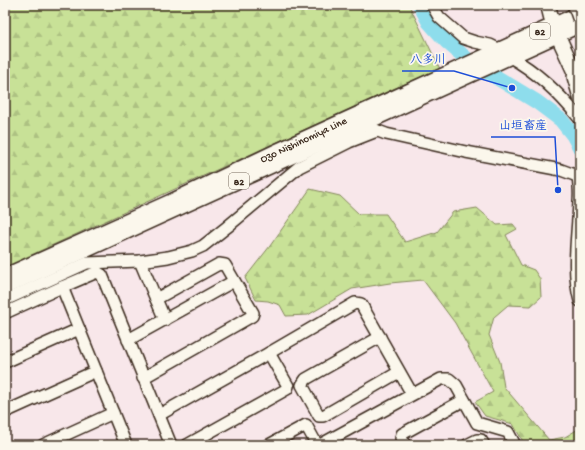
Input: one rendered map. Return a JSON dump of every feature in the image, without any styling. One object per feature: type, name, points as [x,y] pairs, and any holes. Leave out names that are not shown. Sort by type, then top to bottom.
[{"type":"main road","points":[[548,5],[555,30],[580,84]]},
{"type":"main road","points":[[575,5],[580,19]]},
{"type":"main road","name":"Ozo Nishinomiya Line","points":[[5,276],[163,205],[275,152],[505,56],[555,30],[580,13]]},
{"type":"main road","name":"Ozo Nishinomiya Line","points":[[555,30],[580,25]]},
{"type":"main road","name":"Ozo Nishinomiya Line","points":[[5,287],[362,125],[467,71]]},
{"type":"street","points":[[432,5],[439,17],[463,38],[490,45],[505,56],[528,67],[562,96],[580,119]]},
{"type":"street","points":[[543,5],[555,30]]},
{"type":"street","points":[[570,63],[580,101]]},
{"type":"street","points":[[362,125],[377,131],[466,152],[561,170],[579,176],[575,272],[580,301]]},
{"type":"street","points":[[5,300],[87,263],[140,261],[186,252],[203,246],[298,167],[349,142],[377,131]]},
{"type":"street","points":[[140,261],[165,320]]},
{"type":"street","points":[[143,378],[252,316],[253,312],[225,265],[219,264],[156,299]]},
{"type":"street","points":[[5,313],[97,272],[102,274],[171,445]]},
{"type":"street","points":[[128,340],[234,281]]},
{"type":"street","points":[[62,287],[126,445]]},
{"type":"street","points":[[159,415],[270,353],[355,303],[361,304],[412,394]]},
{"type":"street","points":[[5,362],[79,329]]},
{"type":"street","points":[[380,337],[306,379],[302,385],[319,416],[323,416],[400,372]]},
{"type":"street","points":[[188,445],[287,389],[288,386],[270,353]]},
{"type":"street","points":[[5,412],[96,371]]},
{"type":"street","points":[[269,445],[306,425],[318,445],[441,379],[449,379],[456,384],[476,423],[508,432],[515,445]]},
{"type":"street","points":[[405,445],[401,438],[402,434],[464,400]]},
{"type":"street","points":[[43,445],[113,413]]},
{"type":"street","points":[[467,445],[477,440],[481,440],[484,445]]},
{"type":"green space","points":[[5,5],[409,5],[440,69],[393,89],[5,267]]},
{"type":"green space","points":[[310,189],[340,196],[359,214],[386,214],[405,242],[437,232],[453,212],[477,208],[497,225],[513,224],[517,229],[506,235],[521,265],[534,270],[540,279],[541,297],[531,306],[508,305],[494,317],[489,335],[500,362],[504,387],[549,440],[565,437],[580,428],[580,445],[525,445],[513,424],[485,416],[475,402],[493,392],[455,323],[423,280],[352,289],[308,315],[286,316],[280,305],[268,301],[256,300],[245,278],[270,246]]},
{"type":"waterway","points":[[420,5],[429,22],[446,41],[468,60],[537,102],[561,120],[573,135],[580,148]]},
{"type":"place","name":"八多川","points":[[512,88]]},
{"type":"place","name":"山垣畜産","points":[[558,190]]}]
